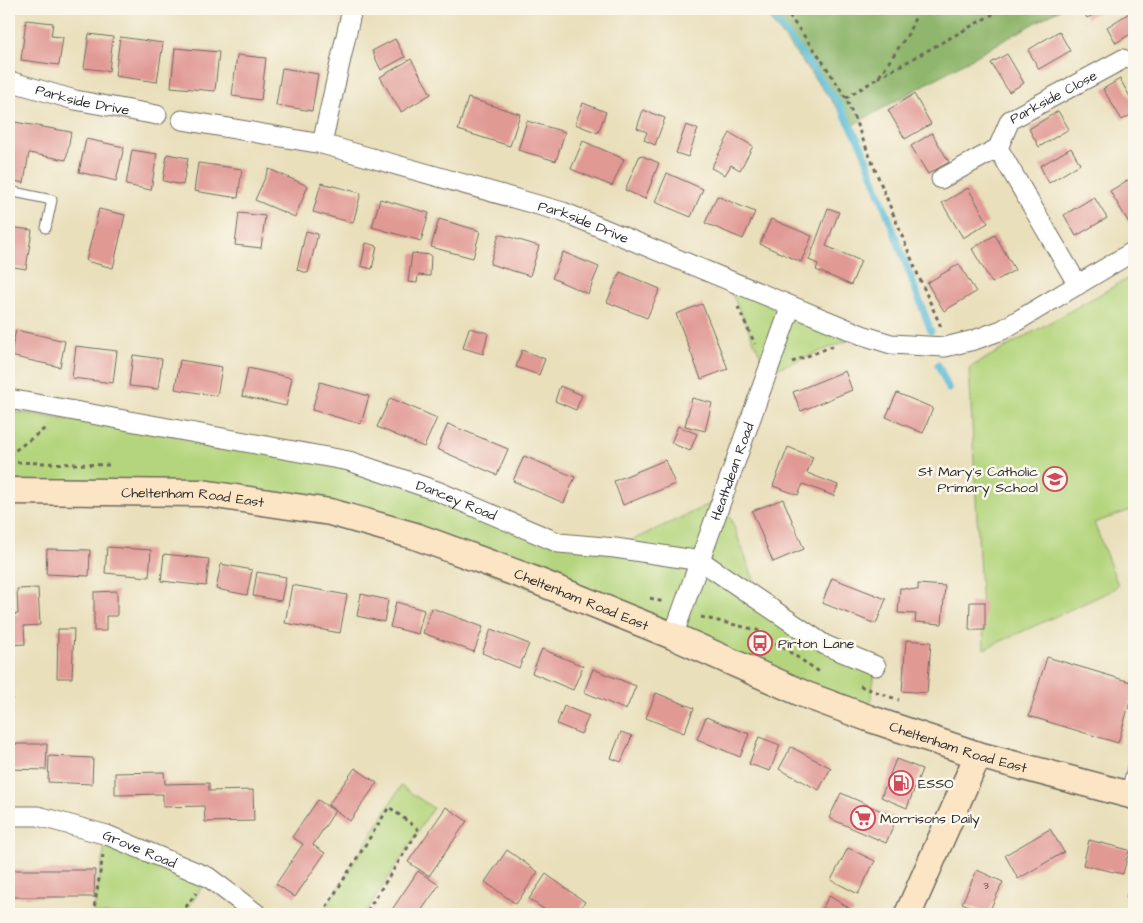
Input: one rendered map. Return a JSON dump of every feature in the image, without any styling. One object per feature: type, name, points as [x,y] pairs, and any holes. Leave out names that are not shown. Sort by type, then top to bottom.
[{"type":"main road","name":"Cheltenham Road East","points":[[9,491],[202,492],[330,512],[424,539],[527,577],[673,636],[806,694],[868,718],[978,755],[1130,795]]},
{"type":"main road","points":[[908,914],[978,755]]},
{"type":"street","points":[[322,144],[352,9]]},
{"type":"street","name":"Parkside Close","points":[[998,148],[1010,120],[1123,59]]},
{"type":"street","name":"Parkside Drive","points":[[9,81],[75,100],[157,115]]},
{"type":"street","name":"Parkside Drive","points":[[182,120],[322,144],[563,212],[862,335],[891,344],[945,347],[974,340],[1002,330],[1078,285]]},
{"type":"street","points":[[941,179],[998,148],[1078,285],[1134,251]]},
{"type":"street","name":"Heathdean Road","points":[[673,636],[792,306]]},
{"type":"street","name":"Dancey Road","points":[[9,399],[349,461],[437,491],[559,544],[615,548],[701,561],[825,645],[876,666]]},
{"type":"street","name":"Grove Road","points":[[9,816],[38,816],[107,835],[208,877],[257,914]]},
{"type":"lane","points":[[9,191],[52,200],[46,228]]},
{"type":"lane","points":[[1130,795],[1134,760]]},
{"type":"path","points":[[784,9],[819,56],[846,98],[918,275],[943,330],[945,347]]},
{"type":"path","points":[[878,78],[908,34],[918,9]]},
{"type":"path","points":[[846,98],[878,78],[1002,9]]},
{"type":"path","points":[[9,455],[70,411]]},
{"type":"path","points":[[322,914],[389,807],[419,830],[366,914]]},
{"type":"path","points":[[93,914],[107,835]]},
{"type":"green space","points":[[762,9],[875,10],[1060,9],[851,126]]},
{"type":"green space","name":"St Mary's Catholic Primary School","points":[[1134,275],[1134,509],[1094,523],[1118,585],[1111,591],[984,649],[969,368]]},
{"type":"green space","points":[[725,279],[862,335],[768,372]]},
{"type":"green space","points":[[9,411],[349,461],[559,543],[615,548],[723,498],[763,604],[876,666],[868,718],[330,512],[9,491]]},
{"type":"green space","points":[[401,786],[433,808],[365,914],[322,914]]},
{"type":"green space","points":[[107,835],[208,877],[185,914],[93,914]]},
{"type":"building","points":[[1082,9],[1104,9],[1087,18]]},
{"type":"building","points":[[1134,10],[1134,32],[1116,43],[1107,27]]},
{"type":"building","points":[[26,20],[53,23],[51,36],[63,37],[59,65],[21,60]]},
{"type":"building","points":[[1059,31],[1070,51],[1039,69],[1028,50]]},
{"type":"building","points":[[89,34],[113,37],[109,71],[84,68]]},
{"type":"building","points":[[120,37],[163,43],[157,82],[115,76]]},
{"type":"building","points":[[395,39],[405,57],[381,70],[372,51]]},
{"type":"building","points":[[175,48],[219,52],[215,91],[171,87]]},
{"type":"building","points":[[1007,54],[1024,83],[1009,92],[991,63]]},
{"type":"building","points":[[237,55],[266,58],[261,100],[232,96]]},
{"type":"building","points":[[411,59],[431,94],[401,112],[380,77]]},
{"type":"building","points":[[282,68],[318,74],[312,111],[276,105]]},
{"type":"building","points":[[1120,79],[1134,104],[1134,113],[1122,120],[1103,89]]},
{"type":"building","points":[[914,94],[931,124],[905,139],[888,110]]},
{"type":"building","points":[[468,98],[520,114],[510,146],[458,130]]},
{"type":"building","points":[[583,103],[606,112],[598,133],[575,124]]},
{"type":"building","points":[[643,110],[665,118],[655,145],[644,140],[647,132],[637,128]]},
{"type":"building","points":[[1058,111],[1069,129],[1039,147],[1029,129]]},
{"type":"building","points":[[9,121],[71,132],[66,160],[29,153],[24,183],[9,180]]},
{"type":"building","points":[[527,121],[565,132],[556,161],[518,150]]},
{"type":"building","points":[[686,125],[698,129],[688,157],[676,153]]},
{"type":"building","points":[[730,133],[753,146],[740,170],[731,165],[725,175],[711,168]]},
{"type":"building","points":[[932,133],[949,162],[928,174],[911,146]]},
{"type":"building","points":[[86,139],[124,147],[116,181],[79,172]]},
{"type":"building","points":[[583,141],[624,159],[612,186],[571,169]]},
{"type":"building","points":[[1071,148],[1080,164],[1049,183],[1040,166]]},
{"type":"building","points":[[132,150],[157,154],[151,190],[126,185]]},
{"type":"building","points":[[167,154],[188,158],[183,185],[163,181]]},
{"type":"building","points":[[640,155],[659,163],[645,199],[625,190]]},
{"type":"building","points":[[198,163],[242,169],[238,198],[194,191]]},
{"type":"building","points":[[269,169],[308,186],[295,217],[255,200]]},
{"type":"building","points":[[667,173],[703,189],[691,217],[655,202]]},
{"type":"building","points":[[1128,180],[1134,192],[1134,220],[1129,223],[1110,191]]},
{"type":"building","points":[[321,183],[361,193],[353,223],[313,212]]},
{"type":"building","points":[[968,188],[988,223],[963,238],[942,203]]},
{"type":"building","points":[[717,196],[755,212],[743,239],[705,223]]},
{"type":"building","points":[[1094,197],[1107,218],[1076,236],[1064,215]]},
{"type":"building","points":[[380,199],[429,213],[421,241],[372,227]]},
{"type":"building","points":[[828,208],[839,212],[826,246],[861,261],[851,285],[816,270],[818,264],[809,260]]},
{"type":"building","points":[[99,209],[125,215],[113,268],[86,261]]},
{"type":"building","points":[[239,213],[265,216],[261,248],[235,245]]},
{"type":"building","points":[[439,219],[480,231],[473,258],[431,247]]},
{"type":"building","points":[[771,219],[812,236],[801,262],[760,244]]},
{"type":"building","points":[[9,227],[32,230],[26,269],[9,266]]},
{"type":"building","points":[[306,231],[318,234],[308,273],[297,270]]},
{"type":"building","points":[[499,234],[539,246],[530,276],[490,264]]},
{"type":"building","points":[[995,235],[1015,270],[992,283],[972,249]]},
{"type":"building","points":[[366,243],[377,246],[372,269],[361,266]]},
{"type":"building","points":[[563,252],[599,267],[588,294],[552,278]]},
{"type":"building","points":[[412,253],[431,255],[430,276],[418,275],[417,283],[408,282]]},
{"type":"building","points":[[959,264],[976,292],[944,311],[927,283]]},
{"type":"building","points":[[620,272],[660,289],[647,318],[607,302]]},
{"type":"building","points":[[702,304],[728,369],[701,379],[676,314]]},
{"type":"building","points":[[469,328],[488,333],[483,354],[463,348]]},
{"type":"building","points":[[16,330],[65,341],[60,367],[10,356]]},
{"type":"building","points":[[76,346],[117,351],[113,383],[72,378]]},
{"type":"building","points":[[522,350],[545,359],[539,375],[516,367]]},
{"type":"building","points":[[133,355],[162,359],[158,389],[129,386]]},
{"type":"building","points":[[180,360],[222,367],[217,396],[175,389]]},
{"type":"building","points":[[248,368],[292,378],[286,406],[242,396]]},
{"type":"building","points":[[845,371],[852,390],[801,411],[793,392]]},
{"type":"building","points":[[320,382],[369,396],[361,424],[312,410]]},
{"type":"building","points":[[560,386],[582,395],[576,410],[555,401]]},
{"type":"building","points":[[897,393],[933,408],[923,433],[886,417]]},
{"type":"building","points":[[390,398],[437,418],[424,447],[377,427]]},
{"type":"building","points":[[692,398],[712,403],[705,431],[685,426]]},
{"type":"building","points":[[448,424],[508,449],[497,475],[437,449]]},
{"type":"building","points":[[678,426],[697,434],[690,451],[671,443]]},
{"type":"building","points":[[788,447],[813,457],[807,473],[838,485],[834,496],[803,484],[798,495],[773,486]]},
{"type":"building","points":[[524,456],[575,477],[564,503],[513,481]]},
{"type":"building","points":[[665,460],[675,484],[623,505],[614,481]]},
{"type":"building","points":[[783,499],[804,549],[773,562],[752,511]]},
{"type":"building","points":[[107,547],[151,550],[149,577],[105,573]]},
{"type":"building","points":[[47,549],[90,550],[89,576],[46,574]]},
{"type":"building","points":[[164,554],[209,559],[206,586],[161,581]]},
{"type":"building","points":[[221,564],[252,570],[247,595],[216,589]]},
{"type":"building","points":[[257,572],[286,577],[281,601],[253,596]]},
{"type":"building","points":[[832,578],[886,599],[876,624],[822,603]]},
{"type":"building","points":[[918,584],[945,586],[942,624],[915,622],[916,614],[898,613],[900,588],[918,590]]},
{"type":"building","points":[[292,585],[347,595],[340,633],[285,623]]},
{"type":"building","points":[[38,588],[40,625],[24,626],[25,644],[9,645],[9,615],[18,614],[17,589]]},
{"type":"building","points":[[117,591],[117,616],[106,616],[106,631],[94,631],[94,592]]},
{"type":"building","points":[[361,594],[388,600],[384,622],[357,616]]},
{"type":"building","points":[[396,602],[424,610],[418,634],[390,627]]},
{"type":"building","points":[[970,602],[985,602],[985,630],[969,630]]},
{"type":"building","points":[[432,608],[483,627],[474,652],[423,633]]},
{"type":"building","points":[[58,629],[74,629],[72,678],[57,678]]},
{"type":"building","points":[[491,629],[529,644],[519,668],[482,653]]},
{"type":"building","points":[[906,640],[931,642],[927,693],[902,691]]},
{"type":"building","points":[[542,649],[583,666],[573,690],[532,673]]},
{"type":"building","points":[[1047,657],[1134,683],[1118,743],[1029,716]]},
{"type":"building","points":[[593,669],[636,686],[626,710],[584,692]]},
{"type":"building","points":[[9,683],[13,699],[9,700]]},
{"type":"building","points":[[656,693],[694,708],[684,733],[646,718]]},
{"type":"building","points":[[564,706],[589,716],[581,734],[557,724]]},
{"type":"building","points":[[706,717],[749,734],[740,757],[697,739]]},
{"type":"building","points":[[621,732],[632,736],[621,762],[611,758]]},
{"type":"building","points":[[759,737],[780,745],[770,771],[749,764]]},
{"type":"building","points":[[9,744],[47,744],[46,770],[9,769]]},
{"type":"building","points":[[791,747],[831,768],[819,790],[779,769]]},
{"type":"building","points":[[49,756],[93,758],[92,784],[48,782]]},
{"type":"building","name":"ESSO","points":[[896,759],[922,769],[907,808],[881,797]]},
{"type":"building","points":[[355,768],[377,783],[350,821],[328,805]]},
{"type":"building","points":[[164,772],[165,784],[209,783],[209,791],[253,790],[254,821],[205,822],[204,806],[163,807],[163,794],[115,795],[115,773]]},
{"type":"building","name":"Morrisons Daily","points":[[841,793],[897,818],[886,843],[829,818]]},
{"type":"building","points":[[318,800],[335,811],[313,845],[325,853],[295,897],[276,884],[303,844],[292,837]]},
{"type":"building","points":[[446,807],[467,821],[429,876],[408,862]]},
{"type":"building","points":[[1050,829],[1064,852],[1018,879],[1005,855]]},
{"type":"building","points":[[1089,840],[1129,850],[1123,874],[1083,865]]},
{"type":"building","points":[[848,848],[875,861],[858,894],[831,880]]},
{"type":"building","points":[[507,850],[538,872],[516,904],[485,882]]},
{"type":"building","points":[[9,870],[95,870],[94,897],[9,897]]},
{"type":"building","points":[[977,870],[1003,882],[988,914],[962,903]]},
{"type":"building","points":[[418,871],[439,885],[419,914],[389,914]]},
{"type":"building","points":[[546,874],[585,902],[576,914],[551,914],[529,899]]},
{"type":"building","points":[[1131,877],[1134,878],[1134,900],[1126,898]]},
{"type":"building","points":[[829,896],[854,911],[852,914],[819,914]]},
{"type":"waterway","points":[[768,9],[839,104],[862,147],[931,331]]},
{"type":"waterway","points":[[938,365],[949,389]]},
{"type":"place","name":"St Mary's Catholic Primary School","points":[[1055,479]]},
{"type":"place","name":"Pirton Lane","points":[[760,643]]},
{"type":"place","name":"ESSO","points":[[901,783]]},
{"type":"place","name":"Morrisons Daily","points":[[863,818]]}]
